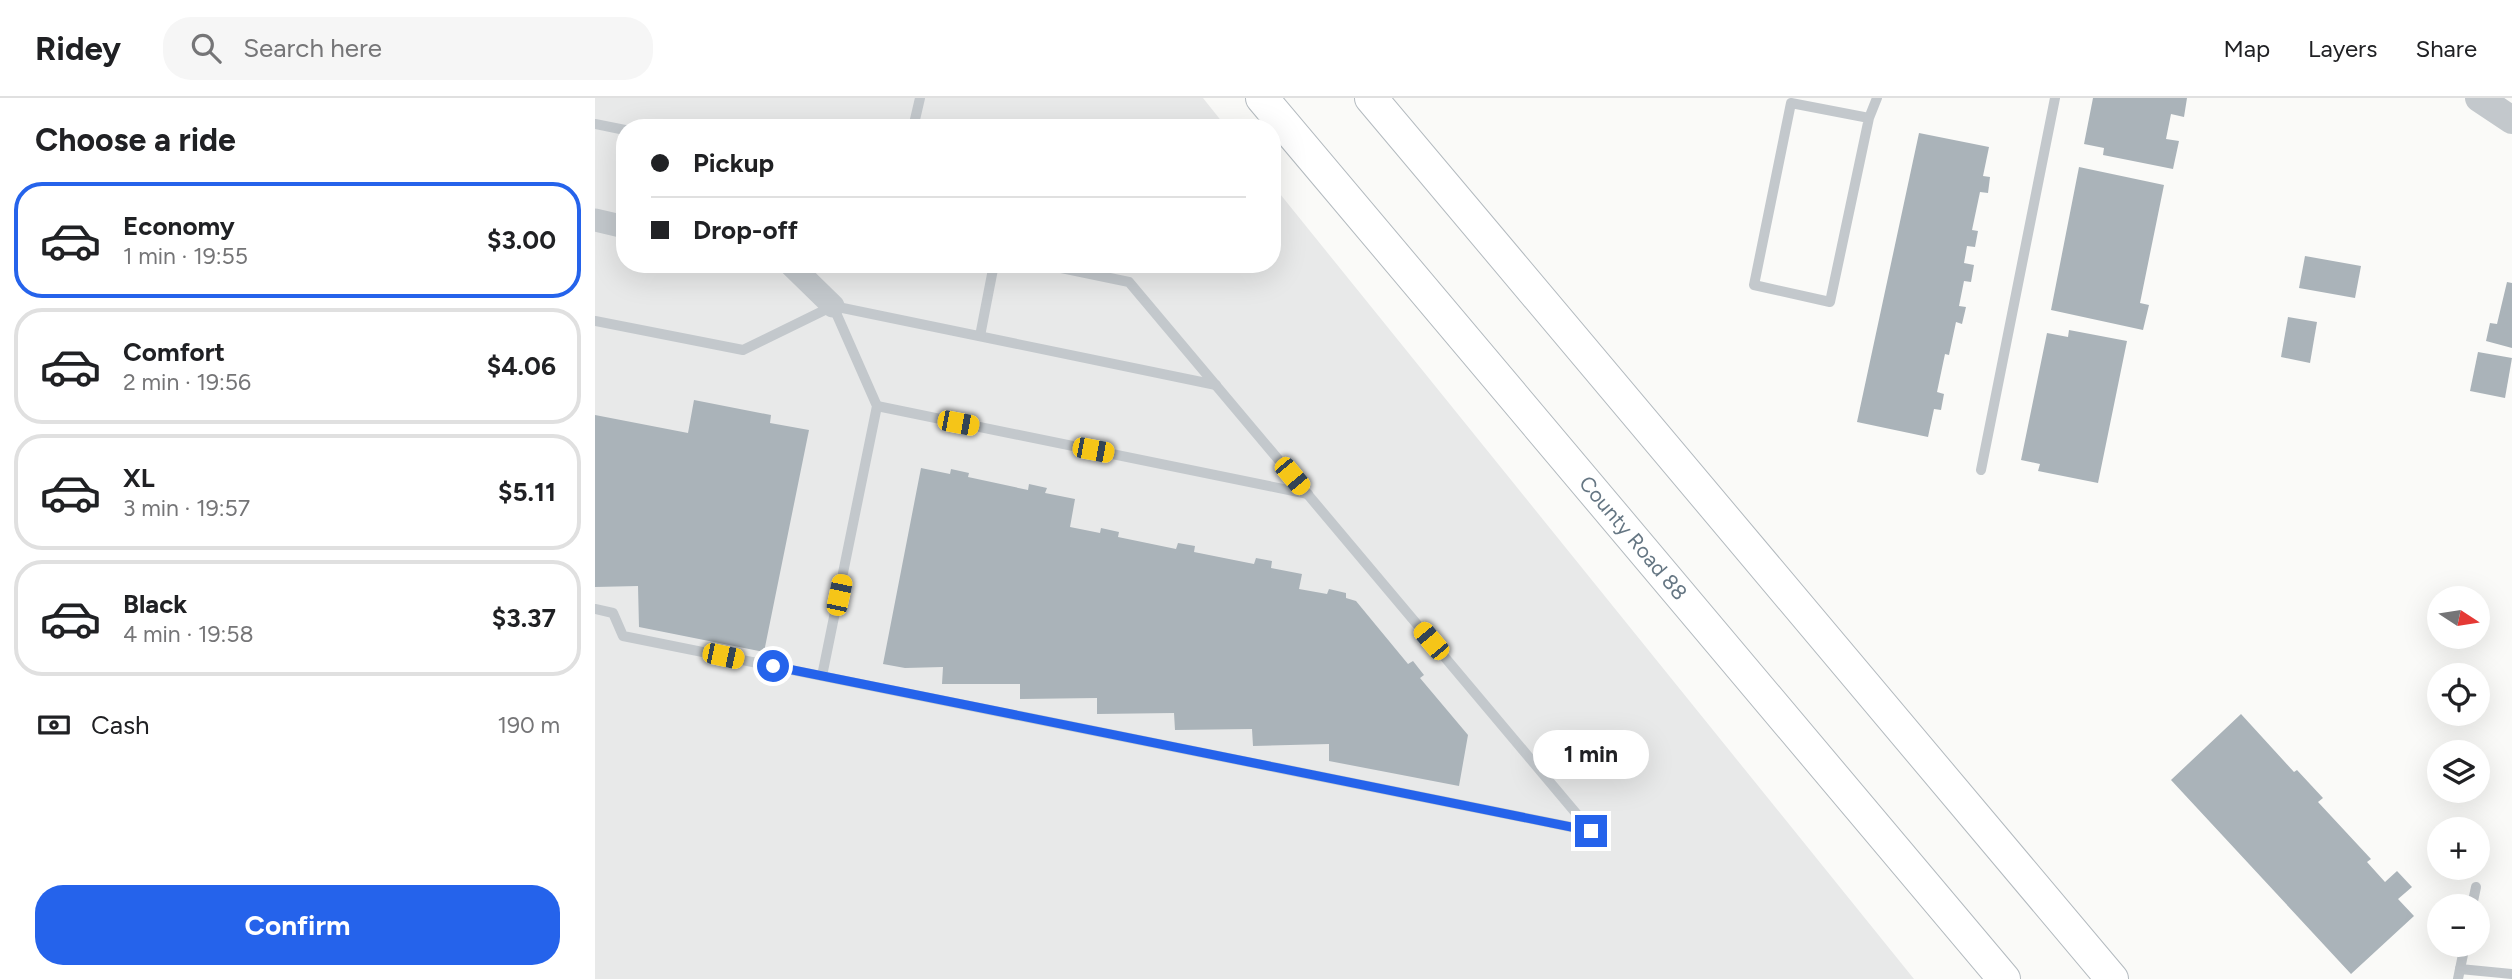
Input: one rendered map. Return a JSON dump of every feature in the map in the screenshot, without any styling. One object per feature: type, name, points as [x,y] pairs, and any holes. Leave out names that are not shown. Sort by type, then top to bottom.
[{"type":"main road","name":"County Road 88","points":[[1262,98],[1280,119]]},
{"type":"main road","points":[[1371,98],[2112,979]]},
{"type":"main road","name":"County Road 88","points":[[1281,121],[2004,979]]},
{"type":"street","points":[[2479,98],[2512,120]]},
{"type":"street","points":[[595,220],[616,225]]},
{"type":"street","points":[[799,273],[833,306]]},
{"type":"lane","points":[[915,119],[920,98]]},
{"type":"lane","points":[[1868,118],[1791,103],[1754,285],[1830,302],[1868,118],[1877,98]]},
{"type":"lane","points":[[1981,470],[2055,98]]},
{"type":"lane","points":[[595,124],[616,128]]},
{"type":"lane","points":[[980,336],[992,273]]},
{"type":"lane","points":[[595,609],[613,612],[623,636],[1591,831],[1129,282],[1086,273]]},
{"type":"lane","points":[[822,676],[877,406],[833,306]]},
{"type":"lane","points":[[595,321],[743,350],[833,306],[1216,385]]},
{"type":"lane","points":[[877,406],[1308,494]]},
{"type":"lane","points":[[2475,894],[2476,887]]},
{"type":"lane","points":[[2459,974],[2512,974]]},
{"type":"shaded area","points":[[595,98],[1203,98],[1220,119],[616,119],[616,273],[1281,273],[1281,195],[1914,979],[595,979]]},
{"type":"building","points":[[2093,98],[2187,98],[2184,117],[2171,114],[2166,139],[2179,141],[2173,169],[2103,155],[2104,148],[2084,144]]},
{"type":"building","points":[[1919,133],[1989,147],[1983,176],[1990,177],[1988,193],[1980,192],[1972,230],[1978,231],[1975,247],[1967,246],[1964,263],[1974,265],[1971,282],[1964,281],[1959,306],[1966,307],[1962,324],[1956,322],[1949,355],[1945,354],[1937,392],[1944,394],[1941,410],[1934,409],[1928,437],[1857,422]]},
{"type":"building","points":[[2079,167],[2164,185],[2140,303],[2149,305],[2143,330],[2051,310]]},
{"type":"building","points":[[2305,256],[2361,266],[2355,298],[2299,288]]},
{"type":"building","points":[[2507,282],[2512,283],[2512,348],[2486,341],[2490,323],[2497,324]]},
{"type":"building","points":[[2288,317],[2317,322],[2310,363],[2281,357]]},
{"type":"building","points":[[2069,330],[2127,341],[2098,483],[2038,471],[2040,464],[2021,460],[2047,333],[2068,337]]},
{"type":"building","points":[[2478,352],[2512,358],[2505,398],[2470,391]]},
{"type":"building","points":[[694,400],[771,415],[770,423],[809,430],[764,652],[639,627],[638,586],[595,587],[595,415],[688,433]]},
{"type":"building","points":[[921,468],[950,474],[951,469],[969,473],[968,477],[1028,490],[1029,484],[1047,488],[1045,493],[1075,499],[1070,527],[1100,533],[1101,528],[1119,532],[1118,537],[1176,549],[1178,543],[1195,546],[1194,552],[1254,564],[1256,558],[1272,561],[1271,568],[1302,574],[1299,589],[1327,594],[1329,589],[1346,593],[1346,598],[1356,601],[1408,664],[1413,661],[1424,675],[1420,678],[1468,735],[1459,786],[1329,761],[1329,744],[1253,746],[1252,729],[1175,730],[1174,713],[1097,714],[1097,698],[1020,699],[1020,684],[942,684],[943,667],[905,668],[883,664]]},
{"type":"building","points":[[2241,714],[2294,772],[2297,770],[2323,798],[2318,802],[2371,859],[2367,862],[2385,882],[2397,871],[2412,887],[2398,899],[2414,916],[2351,974],[2171,780]]},
{"type":"route","points":[[773,666],[1591,831]]}]
